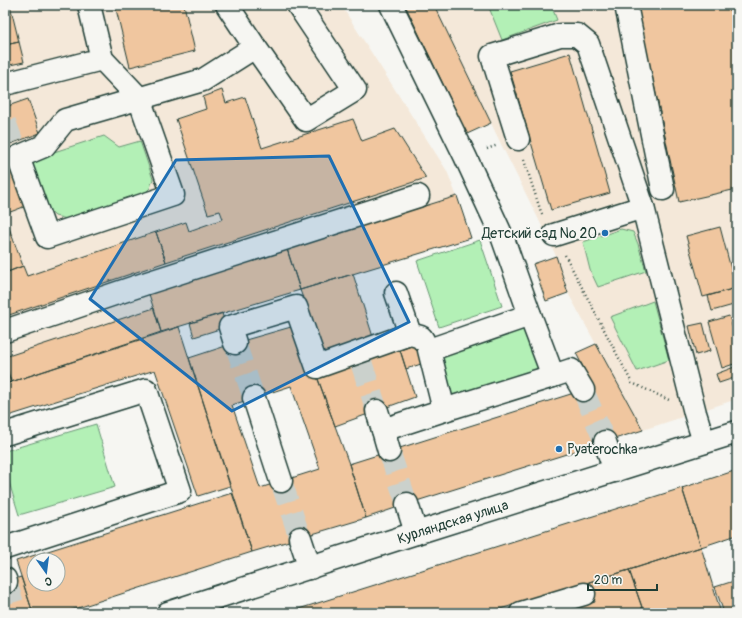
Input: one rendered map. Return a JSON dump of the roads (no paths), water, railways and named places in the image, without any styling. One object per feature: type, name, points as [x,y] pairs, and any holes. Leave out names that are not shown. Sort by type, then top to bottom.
[{"type":"street","points":[[89,5],[102,59],[139,98],[173,195],[47,237],[16,150],[44,146],[65,120],[139,98],[203,80],[255,47]]},
{"type":"street","points":[[227,5],[306,120],[355,90],[298,5]]},
{"type":"street","points":[[391,5],[465,156],[502,236],[552,376]]},
{"type":"street","points":[[626,5],[663,189]]},
{"type":"street","points":[[518,139],[492,56],[560,35],[577,35],[588,44],[643,207],[694,413],[704,442]]},
{"type":"street","points":[[5,84],[102,59]]},
{"type":"street","points":[[5,331],[144,284],[418,196]]},
{"type":"street","points":[[554,234],[643,207]]},
{"type":"street","points":[[396,293],[410,334]]},
{"type":"street","points":[[235,343],[230,327],[296,307],[317,367],[360,357],[410,334],[421,337],[429,350],[444,410]]},
{"type":"street","points":[[429,350],[530,315]]},
{"type":"street","points":[[389,451],[380,420],[444,410],[571,370],[583,390]]},
{"type":"street","points":[[5,434],[146,390],[180,491],[5,548]]},
{"type":"street","points":[[254,398],[282,481]]},
{"type":"street","name":"Курляндская улица","points":[[168,613],[737,432]]},
{"type":"street","points":[[605,442],[615,471]]},
{"type":"street","points":[[407,504],[416,533]]},
{"type":"street","points":[[300,538],[310,568]]},
{"type":"street","points":[[521,613],[584,594]]},
{"type":"tunnel","points":[[5,122],[13,143]]},
{"type":"tunnel","points":[[235,343],[254,398]]},
{"type":"tunnel","points":[[361,362],[377,411]]},
{"type":"tunnel","points":[[583,390],[605,442]]},
{"type":"tunnel","points":[[389,451],[407,504]]},
{"type":"tunnel","points":[[281,481],[300,538]]},
{"type":"tunnel","points":[[6,582],[16,613]]},
{"type":"place","name":"Детский сад № 20","points":[[605,233]]},
{"type":"place","name":"Pyaterochka","points":[[559,449]]}]
